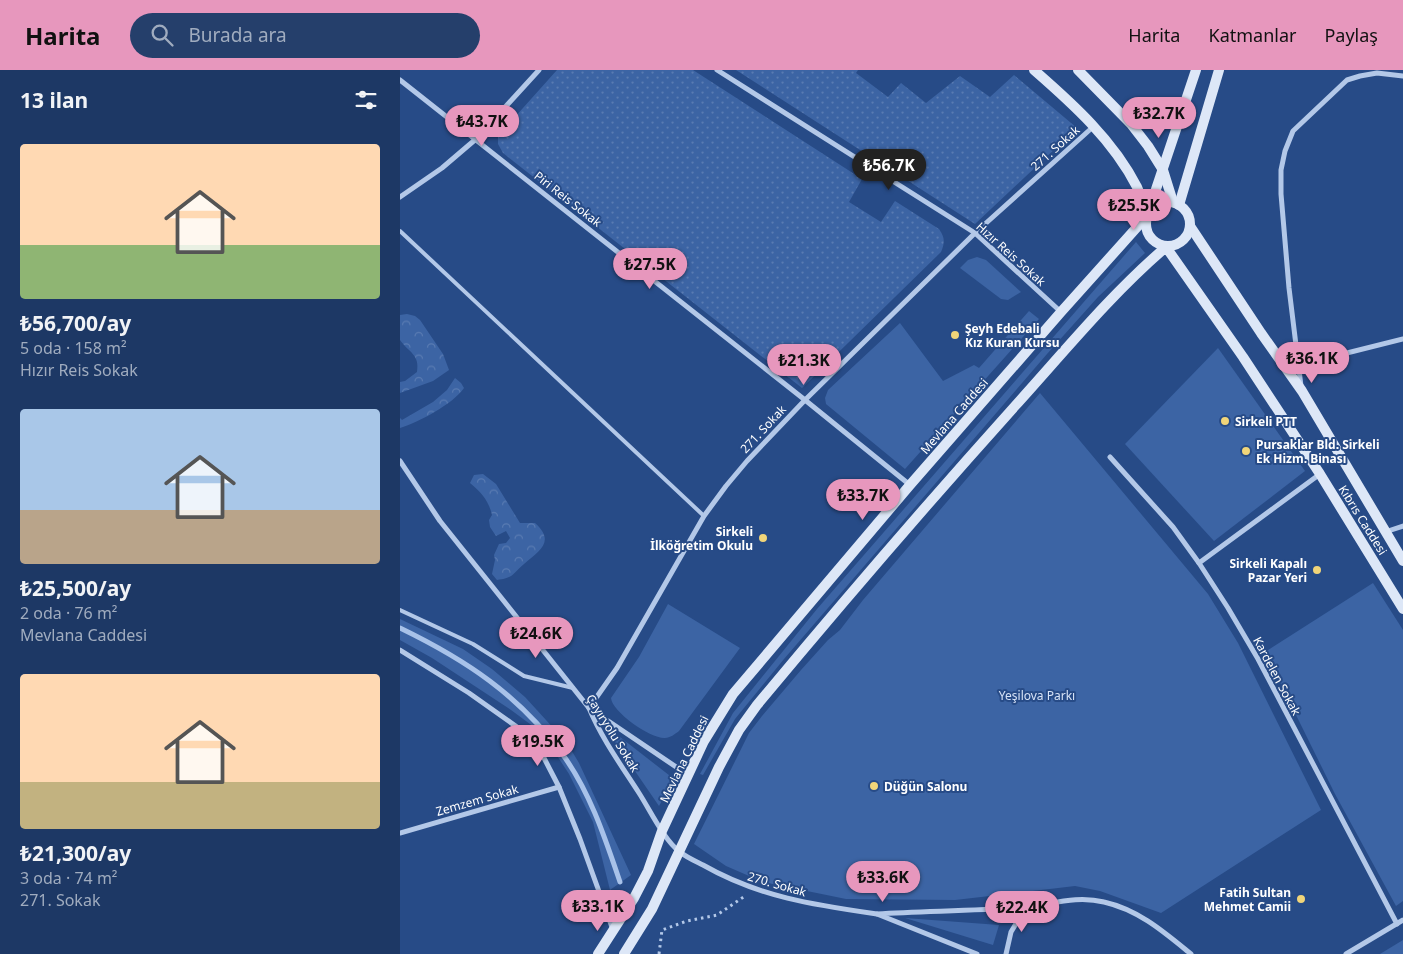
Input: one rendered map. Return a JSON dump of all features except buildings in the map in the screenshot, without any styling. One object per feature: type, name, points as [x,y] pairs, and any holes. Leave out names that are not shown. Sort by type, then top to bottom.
[{"type":"street","points":[[400,197],[442,168],[476,139],[539,70]]},
{"type":"street","name":"Hızır Reis Sokak","points":[[716,70],[975,233],[1061,312]]},
{"type":"street","points":[[1034,70],[1071,102],[1094,126],[1133,182],[1147,216],[1146,229],[1153,241],[1166,247],[1173,246],[1185,239],[1190,226]]},
{"type":"street","points":[[1078,70],[1131,124],[1148,146],[1163,170],[1176,204]]},
{"type":"street","name":"Mevlana Caddesi","points":[[616,928],[648,871],[662,831],[704,741],[733,694],[910,486],[1147,216],[1196,70]]},
{"type":"street","points":[[1176,204],[1219,70]]},
{"type":"street","points":[[1302,391],[1289,288],[1281,194],[1281,170],[1285,151],[1293,131],[1347,80],[1377,73],[1403,76]]},
{"type":"street","name":"Piri Reis Sokak","points":[[400,80],[910,486]]},
{"type":"street","name":"271. Sokak","points":[[588,708],[616,668],[704,516],[747,461],[804,400],[975,233],[1094,126]]},
{"type":"street","points":[[1147,216],[1155,206],[1167,202],[1176,204],[1188,214],[1190,226],[1302,391],[1403,560]]},
{"type":"street","points":[[624,954],[652,909],[719,767],[757,705],[936,494],[1077,335],[1134,276],[1166,247]]},
{"type":"street","name":"Kıbrıs Caddesi","points":[[1166,247],[1243,357],[1320,474],[1403,609]]},
{"type":"street","points":[[1299,365],[1403,339]]},
{"type":"street","name":"Kardelen Sokak","points":[[1110,457],[1173,527],[1228,608],[1258,659],[1397,924]]},
{"type":"street","name":"Çayıryolu Sokak","points":[[400,461],[440,521],[588,708],[605,742],[662,831],[679,852]]},
{"type":"street","points":[[1199,563],[1320,474]]},
{"type":"street","points":[[1385,532],[1403,526]]},
{"type":"street","points":[[400,650],[517,726],[544,758],[559,787],[616,928],[598,954]]},
{"type":"street","points":[[588,708],[689,775]]},
{"type":"street","name":"Zemzem Sokak","points":[[400,833],[559,787]]},
{"type":"street","name":"270. Sokak","points":[[679,852],[714,872],[753,889],[828,907],[877,914]]},
{"type":"street","points":[[877,914],[1026,906],[1084,899],[1121,907],[1152,923],[1191,954]]},
{"type":"street","points":[[1006,954],[1011,932],[1026,906]]},
{"type":"street","points":[[877,914],[977,954]]},
{"type":"street","points":[[1346,954],[1403,920]]},
{"type":"lane","points":[[400,231],[704,516]]},
{"type":"lane","points":[[400,610],[473,644],[524,676],[572,688]]},
{"type":"path","points":[[659,954],[662,930],[717,915],[753,889]]},
{"type":"green space","points":[[557,70],[693,70],[862,179],[849,202],[881,222],[895,201],[939,229],[944,240],[941,252],[802,388],[503,153],[498,144],[498,136]]},
{"type":"green space","points":[[736,70],[858,70],[856,73],[888,97],[901,83],[926,103],[960,76],[990,97],[1014,75],[1077,128],[975,224]]},
{"type":"green space","points":[[1136,242],[1145,253],[1098,297],[1047,354],[784,659],[735,719],[703,775],[700,774],[733,713],[817,609]]},
{"type":"green space","points":[[977,257],[986,260],[1021,292],[1008,300],[1001,299],[960,268],[968,260]]},
{"type":"green space","points":[[1029,311],[1039,319],[905,469],[826,404],[825,398],[828,390],[900,323],[943,381],[974,365],[979,368]]},
{"type":"green space","points":[[400,315],[415,316],[420,320],[443,354],[449,370],[433,381],[400,393],[400,382],[405,381],[417,372],[418,366],[413,354],[400,340]]},
{"type":"green space","points":[[1218,348],[1305,471],[1214,541],[1125,444]]},
{"type":"green space","points":[[455,378],[464,388],[459,394],[435,412],[400,428],[400,418],[402,420],[433,402],[447,390]]},
{"type":"green space","name":"Yeşilova Parkı","points":[[1040,393],[1208,594],[1238,643],[1321,810],[1161,913],[1100,891],[1075,886],[955,900],[846,899],[763,882],[726,866],[694,844],[749,733],[762,716],[828,640],[840,630],[863,600]]},
{"type":"green space","points":[[483,474],[496,484],[520,523],[535,523],[541,530],[545,541],[540,550],[512,575],[497,580],[492,574],[495,560],[494,555],[499,544],[506,543],[510,538],[506,531],[496,536],[490,527],[489,520],[492,515],[489,505],[481,493],[470,483],[474,475]]},
{"type":"green space","points":[[1373,583],[1403,630],[1403,901],[1396,906],[1335,794],[1265,652]]},
{"type":"green space","points":[[668,604],[740,648],[679,731],[671,737],[665,738],[651,734],[633,724],[618,710],[611,698],[639,657]]},
{"type":"green space","points":[[400,619],[463,649],[492,669],[525,697],[567,743],[579,763],[631,875],[610,890],[593,822],[569,774],[554,751],[534,727],[432,658],[400,640]]},
{"type":"green space","points":[[602,723],[674,779],[659,806]]},
{"type":"green space","points":[[905,918],[999,925],[993,945]]},
{"type":"green space","points":[[1403,940],[1403,954],[1380,954]]},
{"type":"waterway","points":[[400,628],[447,653],[490,681],[528,714],[546,734],[573,769],[581,784],[596,816],[620,882]]},
{"type":"place","name":"Şeyh Edebali Kız Kuran Kursu","points":[[955,335]]},
{"type":"place","name":"Sirkeli PTT","points":[[1225,421]]},
{"type":"place","name":"Pursaklar Bld. Sirkeli Ek Hizm. Binası","points":[[1246,451]]},
{"type":"place","name":"Sirkeli İlköğretim Okulu","points":[[763,538]]},
{"type":"place","name":"Sirkeli Kapalı Pazar Yeri","points":[[1317,570]]},
{"type":"place","name":"Düğün Salonu","points":[[874,786]]},
{"type":"place","name":"Fatih Sultan Mehmet Camii","points":[[1301,899]]}]
